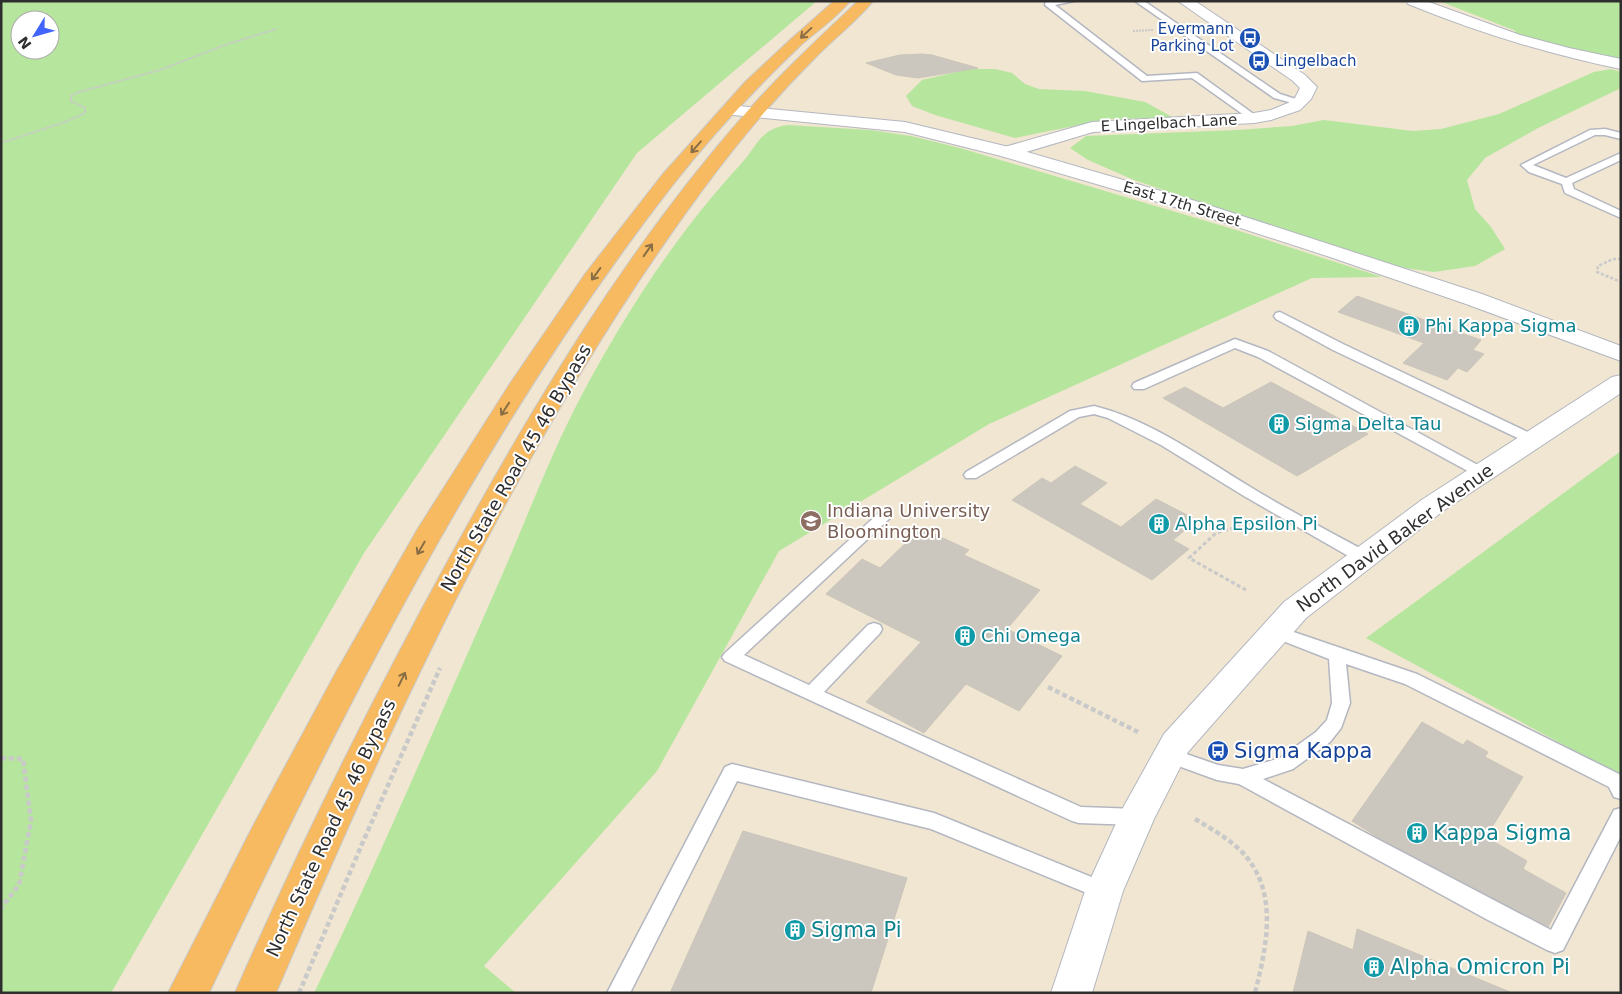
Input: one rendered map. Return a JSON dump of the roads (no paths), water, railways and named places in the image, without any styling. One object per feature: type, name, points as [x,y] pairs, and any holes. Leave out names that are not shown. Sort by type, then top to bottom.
[{"type":"highway","points":[[742,112],[796,43],[842,1]]},
{"type":"highway","name":"North State Road 45 46 Bypass","points":[[188,993],[318,736],[397,591],[469,467],[531,370],[602,265],[672,174],[808,57],[866,1]]},
{"type":"highway","name":"North State Road 45 46 Bypass","points":[[255,993],[325,838],[409,664],[515,463],[574,364],[642,259],[710,166],[742,112]]},
{"type":"street","points":[[1185,1],[1299,78],[1309,87],[1306,98],[1300,102]]},
{"type":"street","points":[[1413,1],[1473,26],[1514,39],[1621,64]]},
{"type":"street","name":"E Lingelbach Lane","points":[[1006,152],[1092,127],[1254,118],[1280,113],[1300,102]]},
{"type":"street","name":"East 17th Street","points":[[742,112],[906,128],[1006,152],[1192,206],[1337,253],[1474,299],[1621,354]]},
{"type":"street","name":"North David Baker Avenue","points":[[1071,993],[1104,891],[1137,817],[1176,743],[1295,610],[1363,557],[1482,473],[1621,382]]},
{"type":"lane","points":[[1070,1],[1048,3],[1146,79],[1194,75],[1254,118]]},
{"type":"lane","points":[[1139,1],[1277,96],[1300,102]]},
{"type":"lane","points":[[1621,136],[1605,132],[1593,132],[1526,165],[1533,170],[1567,182],[1621,156]]},
{"type":"lane","points":[[1567,182],[1569,191],[1577,196],[1621,215]]},
{"type":"lane","points":[[1280,316],[1338,347],[1533,440]]},
{"type":"lane","points":[[1139,386],[1235,343],[1264,354],[1482,473]]},
{"type":"lane","points":[[971,475],[1075,414],[1094,410],[1114,415],[1166,442],[1282,512],[1363,557]]},
{"type":"lane","points":[[884,516],[731,657],[1079,815],[1137,817]]},
{"type":"lane","points":[[811,694],[874,629]]},
{"type":"lane","points":[[1276,632],[1337,655],[1376,666],[1411,679],[1616,782],[1621,790]]},
{"type":"lane","points":[[1243,777],[1286,764],[1323,737],[1335,723],[1341,702],[1337,655]]},
{"type":"lane","points":[[1169,755],[1217,772],[1243,777],[1495,913],[1555,943],[1621,816]]},
{"type":"lane","points":[[618,993],[732,772],[934,821],[1104,891]]},
{"type":"place","name":"Evermann Parking Lot","points":[[1250,38]]},
{"type":"place","name":"Lingelbach","points":[[1259,61]]},
{"type":"place","name":"Phi Kappa Sigma","points":[[1409,326]]},
{"type":"place","name":"Sigma Delta Tau","points":[[1279,424]]},
{"type":"place","name":"Indiana University Bloomington","points":[[811,521]]},
{"type":"place","name":"Alpha Epsilon Pi","points":[[1159,524]]},
{"type":"place","name":"Chi Omega","points":[[965,636]]},
{"type":"place","name":"Sigma Kappa","points":[[1218,751]]},
{"type":"place","name":"Kappa Sigma","points":[[1417,833]]},
{"type":"place","name":"Sigma Pi","points":[[795,930]]},
{"type":"place","name":"Alpha Omicron Pi","points":[[1374,967]]}]
